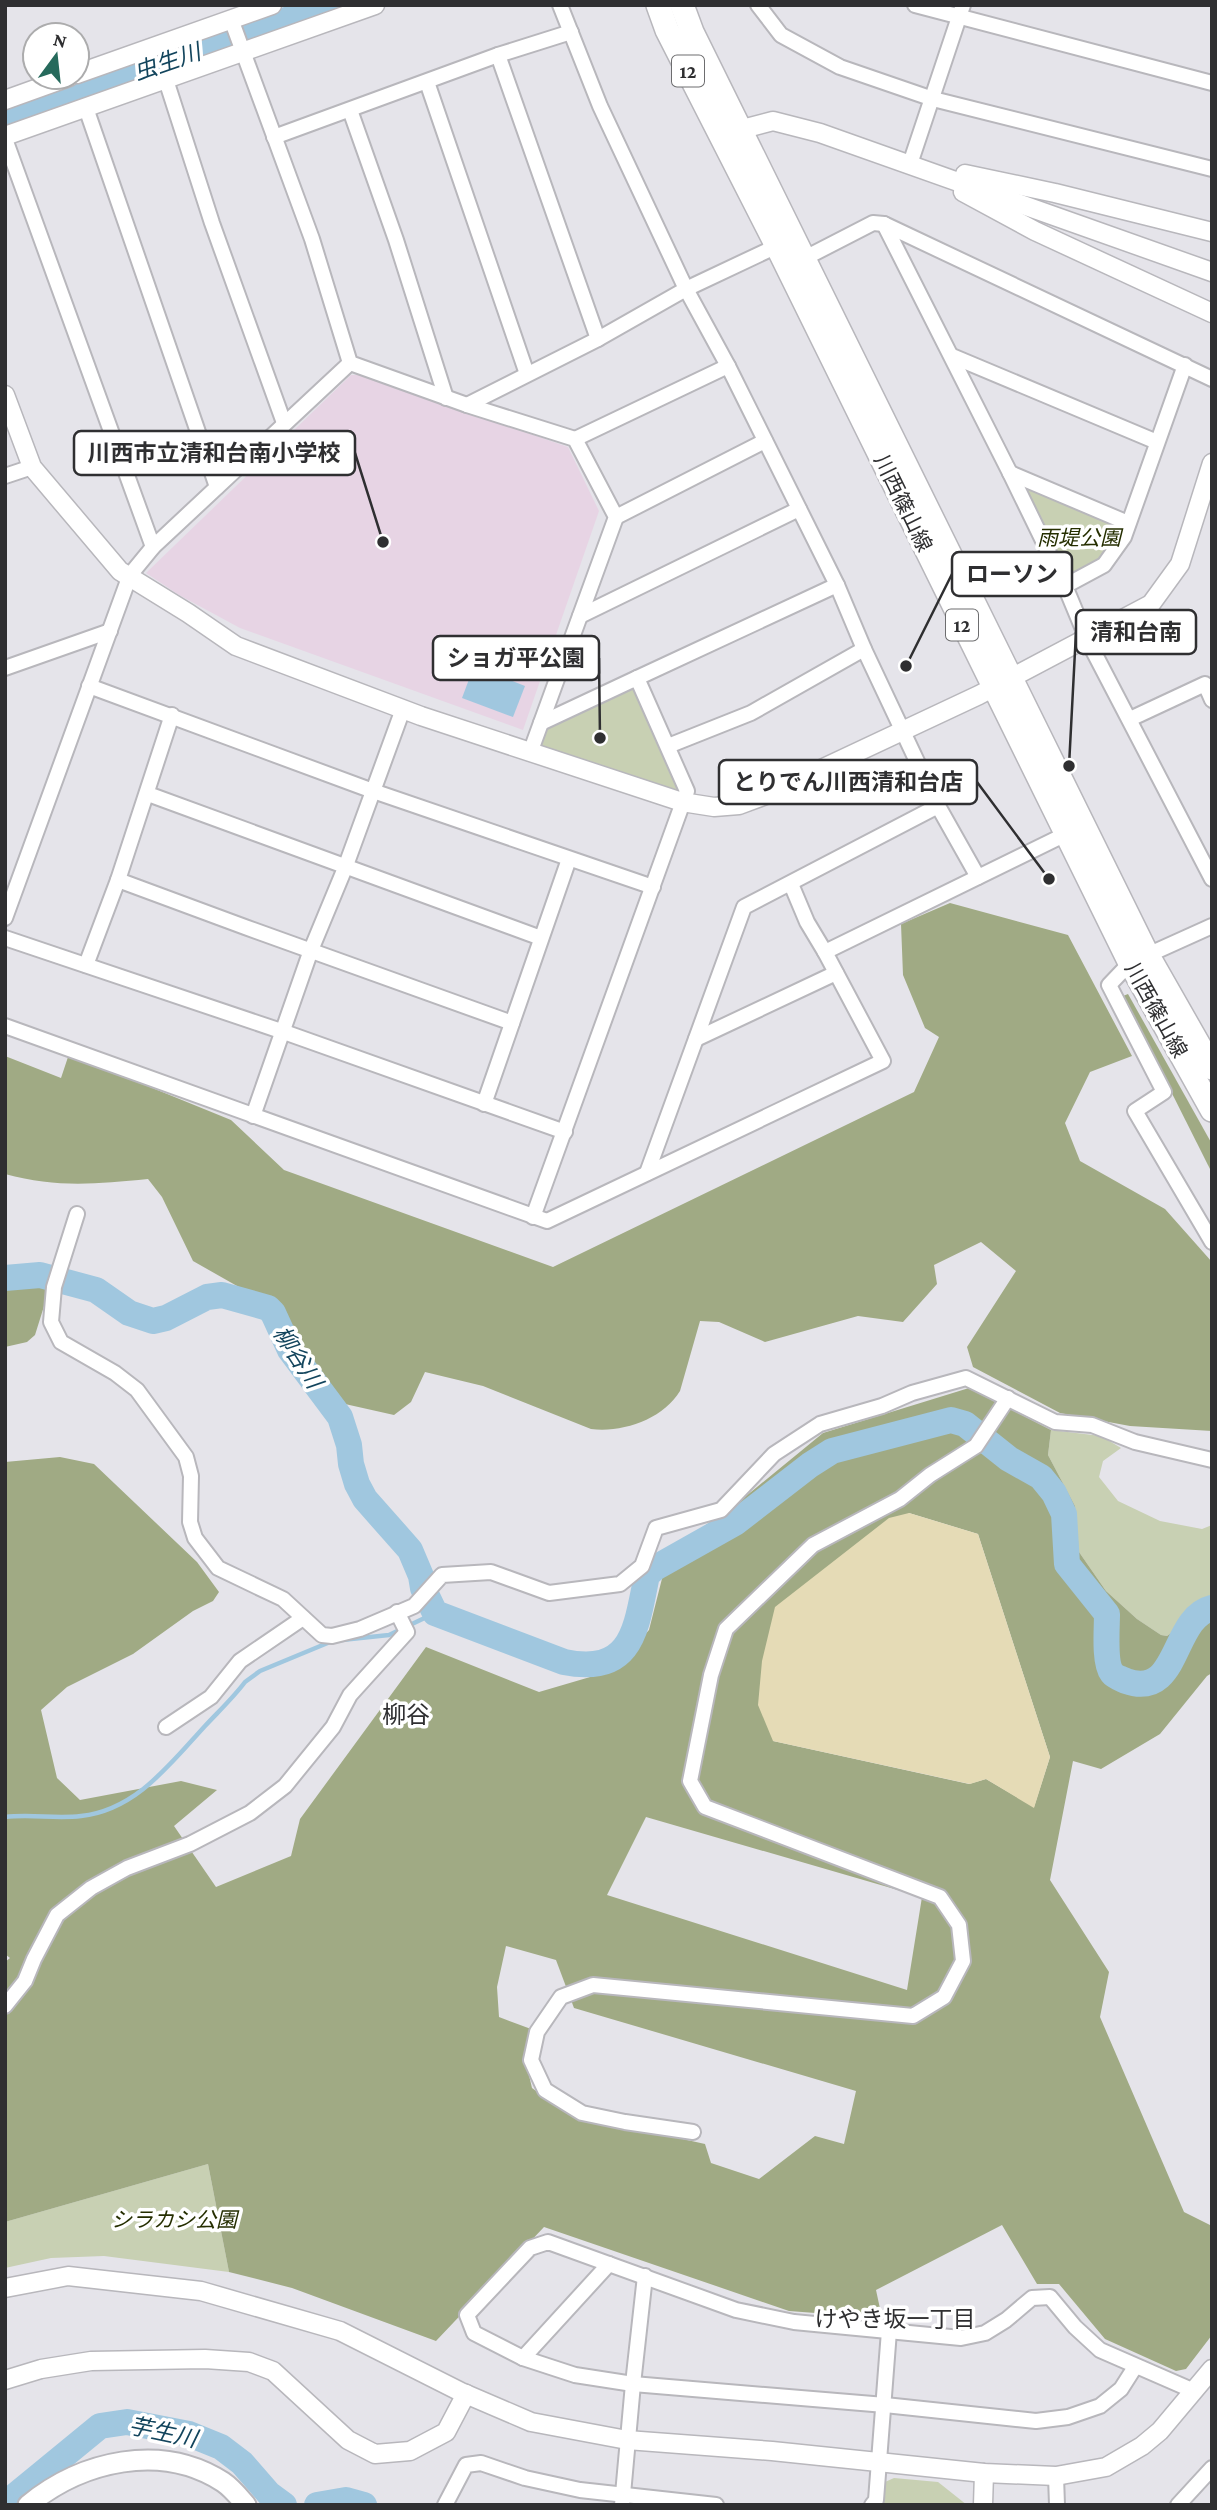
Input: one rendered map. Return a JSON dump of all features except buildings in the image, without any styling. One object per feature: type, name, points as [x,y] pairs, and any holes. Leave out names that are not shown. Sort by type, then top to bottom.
[{"type":"main road","name":"川西篠山線","points":[[658,5],[667,30],[805,258],[1002,683],[1066,834],[1138,959],[1212,1068]]},
{"type":"main road","name":"川西篠山線","points":[[682,5],[777,246],[1002,683],[1212,1110]]},
{"type":"main road","points":[[28,2505],[64,2480],[86,2471],[112,2462],[145,2459],[175,2463],[204,2472],[225,2483],[246,2505]]},
{"type":"street","points":[[91,69],[272,5]]},
{"type":"street","points":[[153,547],[5,138],[374,5]]},
{"type":"street","points":[[560,5],[600,106],[686,289],[728,366],[837,585],[938,806],[978,877]]},
{"type":"street","points":[[758,5],[780,35],[840,67],[933,99],[1212,169]]},
{"type":"street","points":[[915,5],[961,12],[1212,83]]},
{"type":"street","points":[[913,166],[961,12]]},
{"type":"street","points":[[231,19],[312,239],[350,363]]},
{"type":"street","points":[[274,137],[498,55],[571,32]]},
{"type":"street","points":[[498,55],[598,339]]},
{"type":"street","points":[[166,80],[212,223],[284,423]]},
{"type":"street","points":[[427,82],[527,374]]},
{"type":"street","points":[[5,100],[30,91]]},
{"type":"street","points":[[86,108],[217,487]]},
{"type":"street","points":[[350,110],[396,240],[446,398]]},
{"type":"street","points":[[731,132],[773,121],[820,133],[1212,272]]},
{"type":"street","points":[[913,166],[1055,193],[1212,232]]},
{"type":"street","points":[[913,166],[1035,231],[1212,313]]},
{"type":"street","points":[[805,258],[873,223],[884,224],[1212,379]]},
{"type":"street","points":[[884,224],[1010,473],[1065,586],[1087,639],[1212,879]]},
{"type":"street","points":[[467,405],[598,339],[686,289],[777,246]]},
{"type":"street","points":[[952,356],[1157,442]]},
{"type":"street","points":[[350,363],[446,398],[575,439],[728,366]]},
{"type":"street","points":[[5,918],[130,575],[153,547],[350,363]]},
{"type":"street","points":[[1065,586],[1104,565],[1124,537],[1185,365]]},
{"type":"street","points":[[5,395],[32,467],[120,571],[236,646],[402,709],[530,753],[682,802],[714,807],[739,805],[766,794],[1002,683],[1151,604],[1180,564],[1211,468]]},
{"type":"street","points":[[575,439],[616,517]]},
{"type":"street","points":[[530,753],[616,517],[765,441]]},
{"type":"street","points":[[5,476],[32,467]]},
{"type":"street","points":[[1010,473],[1128,523]]},
{"type":"street","points":[[580,616],[799,509]]},
{"type":"street","points":[[541,723],[837,585]]},
{"type":"street","points":[[5,668],[110,631]]},
{"type":"street","points":[[668,746],[751,713],[864,649]]},
{"type":"street","points":[[533,1217],[687,792],[637,678]]},
{"type":"street","points":[[1130,719],[1205,684],[1212,699]]},
{"type":"street","points":[[89,686],[373,791],[653,887]]},
{"type":"street","points":[[253,1116],[311,950],[345,868],[402,709]]},
{"type":"street","points":[[86,965],[148,794],[172,715]]},
{"type":"street","points":[[148,794],[541,939]]},
{"type":"street","points":[[647,1173],[744,907],[938,806]]},
{"type":"street","points":[[825,952],[1066,834]]},
{"type":"street","points":[[484,1104],[569,859]]},
{"type":"street","points":[[118,880],[512,1023]]},
{"type":"street","points":[[5,1026],[547,1221],[883,1061],[807,922],[791,884]]},
{"type":"street","points":[[1210,929],[1138,959],[1110,985],[1164,1092],[1135,1111],[1212,1242]]},
{"type":"street","points":[[5,938],[284,1032],[565,1132]]},
{"type":"street","points":[[696,1039],[836,973]]},
{"type":"street","points":[[77,1214],[54,1287],[51,1322],[61,1342],[115,1373],[137,1390],[186,1457],[191,1476],[190,1522],[195,1538],[205,1554],[218,1567],[283,1599],[322,1635],[332,1636],[402,1621]]},
{"type":"street","points":[[5,2006],[25,1982],[57,1915],[91,1888],[127,1868],[190,1844],[250,1813],[285,1786],[333,1727],[350,1695],[402,1621],[442,1575],[491,1572],[549,1593],[620,1584],[642,1566],[656,1528],[721,1510],[775,1454],[820,1423],[966,1378],[1006,1402],[1055,1422],[1092,1425],[1135,1442],[1212,1460]]},
{"type":"street","points":[[693,2132],[582,2113],[545,2090],[531,2060],[537,2032],[561,1997],[593,1985],[912,2016],[944,1997],[963,1961],[959,1925],[940,1897],[705,1807],[690,1781],[711,1675],[726,1629],[813,1545],[900,1499],[930,1475],[976,1446],[1006,1402]]},
{"type":"street","points":[[166,1727],[211,1697],[240,1661],[303,1618]]},
{"type":"street","points":[[1135,2367],[1121,2389],[1100,2406],[1068,2417],[1036,2421],[885,2405],[632,2384],[575,2375],[523,2358],[474,2333],[467,2315],[530,2248],[548,2242],[736,2310],[794,2322],[961,2338],[985,2333],[1006,2320],[1032,2298],[1050,2297],[1075,2327],[1100,2350],[1194,2391]]},
{"type":"street","points":[[523,2358],[610,2264]]},
{"type":"street","points":[[5,2288],[68,2276],[201,2291],[340,2331],[466,2394],[531,2422],[628,2440],[984,2473],[1056,2476],[1105,2467],[1142,2446],[1160,2431],[1212,2369]]},
{"type":"street","points":[[623,2500],[632,2384],[645,2276]]},
{"type":"street","points":[[872,2505],[876,2500],[880,2462],[889,2331]]},
{"type":"street","points":[[5,2380],[41,2369],[91,2361],[205,2359],[249,2362],[274,2371],[348,2440],[375,2454],[410,2451],[446,2432],[466,2394]]},
{"type":"street","points":[[445,2505],[466,2465],[481,2463],[526,2479],[623,2500],[716,2505]]},
{"type":"street","points":[[1178,2505],[1212,2468]]},
{"type":"street","points":[[983,2505],[984,2473]]},
{"type":"street","points":[[1056,2476],[1057,2505]]},
{"type":"shaded area","points":[[351,375],[360,375],[568,447],[599,511],[523,730],[240,628],[179,595],[146,573]]},
{"type":"green space","name":"雨堤公園","points":[[1010,473],[1128,523],[1104,565],[1065,586]]},
{"type":"green space","points":[[637,678],[687,791],[682,802],[530,753],[541,723]]},
{"type":"green space","points":[[950,903],[1068,935],[1132,1056],[1090,1072],[1065,1123],[1080,1161],[1165,1209],[1212,1262],[1212,1431],[1130,1426],[1060,1413],[973,1367],[967,1347],[1016,1271],[981,1242],[934,1265],[937,1284],[903,1322],[858,1316],[765,1342],[719,1322],[700,1321],[680,1391],[673,1401],[653,1416],[629,1426],[591,1429],[483,1386],[425,1372],[411,1402],[394,1415],[345,1404],[333,1397],[281,1311],[193,1261],[162,1197],[148,1179],[59,1183],[5,1174],[5,1056],[61,1078],[69,1054],[231,1120],[284,1170],[553,1267],[914,1092],[939,1037],[925,1028],[903,975],[901,924]]},
{"type":"green space","points":[[1128,994],[1212,1144],[1212,1173],[1123,996]]},
{"type":"green space","points":[[19,1271],[50,1287],[35,1335],[27,1342],[5,1347],[5,1272]]},
{"type":"green space","points":[[969,1388],[1051,1430],[1048,1455],[1075,1506],[1079,1552],[1106,1591],[1137,1619],[1167,1636],[1212,1604],[1212,1673],[1160,1734],[1101,1769],[1073,1761],[1050,1880],[1109,1972],[1100,2017],[1184,2212],[1212,2226],[1212,2335],[1186,2369],[1176,2371],[1105,2339],[1059,2284],[1037,2284],[1002,2225],[876,2290],[882,2318],[789,2311],[544,2227],[436,2341],[292,2288],[229,2272],[208,2164],[5,2222],[5,1962],[10,1958],[5,1954],[5,1462],[60,1457],[94,1464],[197,1562],[219,1592],[213,1601],[193,1611],[133,1654],[67,1687],[41,1710],[57,1778],[80,1800],[181,1781],[217,1790],[174,1826],[216,1887],[291,1856],[300,1819],[426,1647],[539,1692],[614,1670],[649,1630],[669,1551],[740,1501],[823,1433]],"holes":[[[909,1513],[978,1534],[1050,1757],[1034,1807],[986,1779],[969,1784],[773,1741]],[[646,1817],[922,1897],[907,1990],[607,1895]],[[506,1946],[556,1960],[574,2008],[856,2091],[844,2144],[815,2136],[759,2179],[711,2163],[705,2144],[566,2113],[532,2088],[524,2054],[531,2029],[499,2017],[497,1987]]]},
{"type":"green space","points":[[1051,1430],[1101,1436],[1121,1448],[1103,1461],[1099,1477],[1118,1501],[1160,1521],[1202,1529],[1212,1525],[1212,1604],[1167,1636],[1137,1619],[1106,1591],[1079,1552],[1075,1506],[1048,1455]]},
{"type":"green space","name":"シラカシ公園","points":[[208,2164],[229,2272],[104,2256],[51,2258],[5,2268],[5,2222]]},
{"type":"green space","points":[[894,2478],[938,2482],[967,2505],[883,2505],[885,2482]]},
{"type":"sand","points":[[909,1513],[978,1534],[1050,1757],[1034,1808],[986,1779],[970,1784],[773,1741],[758,1705],[762,1661],[775,1607],[889,1518]]},
{"type":"water","points":[[474,666],[525,686],[513,717],[462,698]]},
{"type":"waterway","name":"虫生川","points":[[5,119],[329,5]]},
{"type":"waterway","name":"柳谷川","points":[[5,1278],[40,1275],[96,1290],[129,1313],[153,1321],[166,1318],[207,1297],[222,1295],[268,1308],[273,1313],[290,1350],[340,1417],[357,1484],[365,1499],[410,1550],[435,1613],[564,1662],[605,1662],[618,1654],[628,1643],[634,1629],[647,1575],[735,1523],[832,1451],[951,1420],[965,1424],[1009,1459],[1041,1477],[1054,1493],[1064,1514],[1067,1564],[1107,1614],[1108,1661],[1115,1676],[1144,1684],[1156,1679],[1166,1669],[1189,1626],[1199,1615],[1212,1608]]},
{"type":"waterway","points":[[342,1640],[389,1635],[435,1613]]},
{"type":"waterway","points":[[5,1817],[81,1816],[119,1805],[165,1770],[245,1682],[260,1671],[330,1642]]},
{"type":"waterway","name":"芋生川","points":[[5,2504],[100,2426],[127,2422],[189,2434],[221,2447],[242,2463],[269,2494],[284,2505]]},
{"type":"waterway","name":"芋生川","points":[[317,2505],[346,2500],[364,2505]]},
{"type":"place","name":"川西市立清和台南小学校","points":[[383,542]]},
{"type":"place","name":"ローソン","points":[[906,666]]},
{"type":"place","name":"ショガ平公園","points":[[600,738]]},
{"type":"place","name":"清和台南","points":[[1069,766]]},
{"type":"place","name":"とりでん川西清和台店","points":[[1049,879]]},
{"type":"district","name":"柳谷","points":[[406,1715]]},
{"type":"district","name":"けやき坂一丁目","points":[[895,2319]]}]
